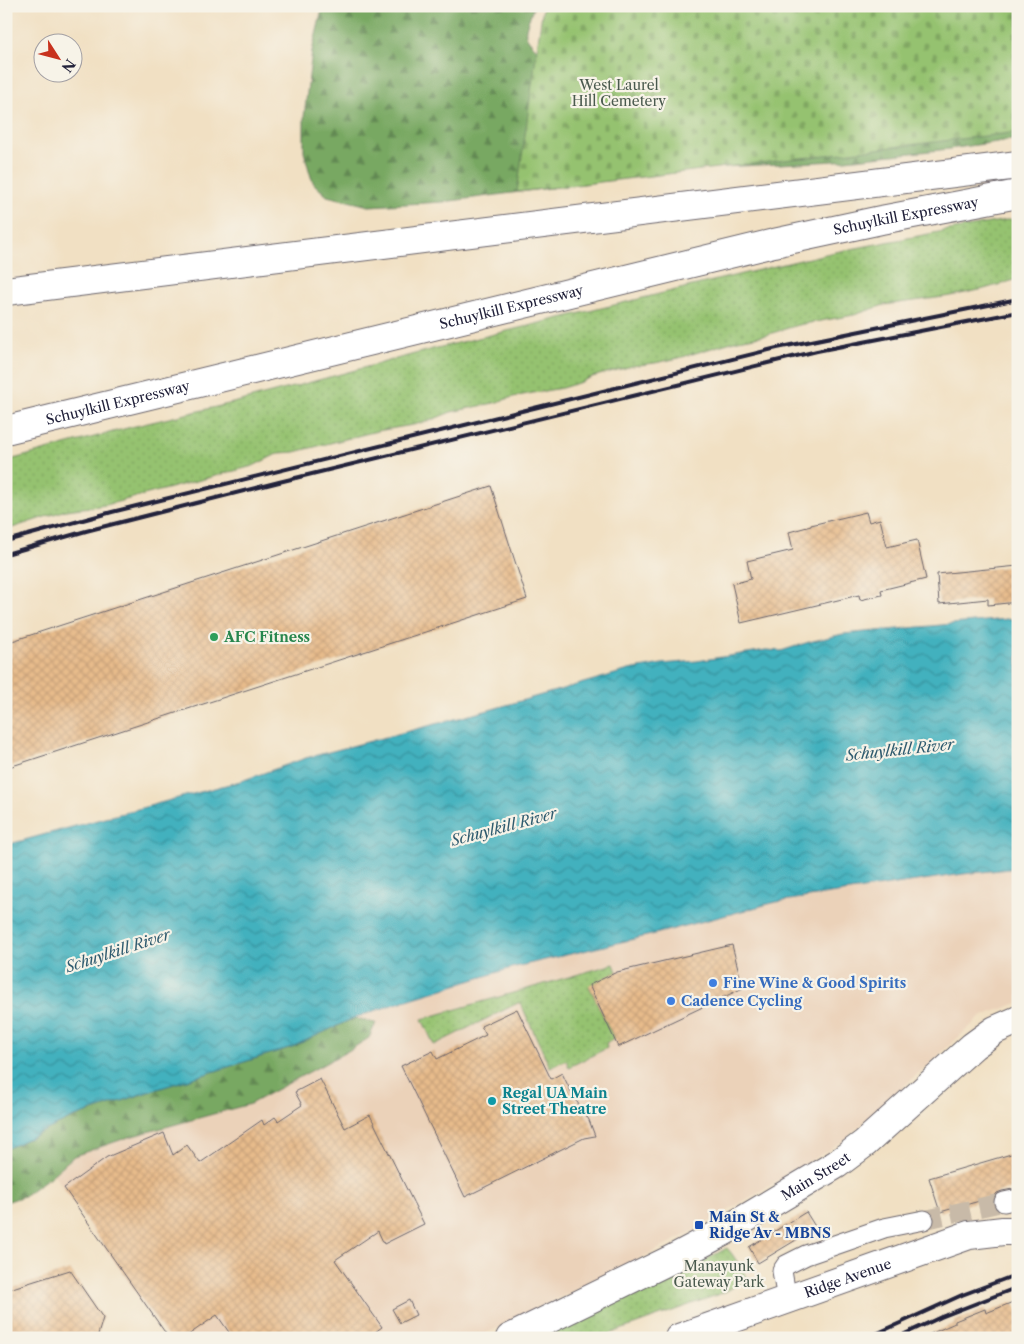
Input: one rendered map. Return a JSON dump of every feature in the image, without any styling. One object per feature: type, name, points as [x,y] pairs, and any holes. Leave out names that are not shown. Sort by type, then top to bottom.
[{"type":"main road","points":[[6,291],[1018,165]]},
{"type":"main road","name":"Schuylkill Expressway","points":[[6,430],[774,243],[1018,194]]},
{"type":"main road","points":[[6,415],[152,395]]},
{"type":"main road","name":"Main Street","points":[[510,1338],[690,1250],[837,1164],[865,1143],[973,1046],[995,1030],[1018,1020]]},
{"type":"main road","name":"Ridge Avenue","points":[[680,1338],[969,1235],[1018,1231]]},
{"type":"street","points":[[787,1300],[782,1271],[790,1262],[884,1228],[924,1220]]},
{"type":"shaded area","points":[[1012,869],[1018,888],[1018,1003],[982,1016],[842,1142],[699,1228],[477,1338],[168,1338],[29,1139],[292,1047],[354,1018],[515,967],[651,935],[776,902],[963,874]]},
{"type":"green space","points":[[323,6],[534,6],[527,24],[526,34],[531,43],[545,57],[1018,6],[1018,139],[949,149],[836,161],[704,168],[443,202],[369,206],[327,196],[314,184],[304,152],[304,117],[312,51]]},
{"type":"green space","name":"West Laurel Hill Cemetery","points":[[543,6],[1018,6],[1018,132],[517,192]]},
{"type":"green space","points":[[1018,218],[1018,279],[951,296],[884,305],[854,315],[798,325],[766,335],[738,340],[679,358],[632,366],[562,388],[513,397],[451,412],[413,425],[377,431],[295,452],[279,453],[253,466],[106,505],[66,510],[6,530],[6,461],[131,427],[241,401],[433,349],[725,278],[830,253]]},
{"type":"green space","points":[[614,964],[617,972],[589,986],[614,1039],[606,1043],[607,1048],[569,1067],[566,1060],[550,1067],[520,1002],[434,1045],[422,1019]]},
{"type":"green space","points":[[354,1018],[376,1023],[369,1038],[250,1104],[129,1137],[74,1156],[24,1196],[6,1202],[6,1149],[72,1118],[292,1047]]},
{"type":"green space","name":"Manayunk Gateway Park","points":[[727,1248],[748,1278],[725,1292],[598,1338],[537,1338],[638,1289],[660,1284]]},
{"type":"water","name":"Schuylkill River","points":[[1018,618],[1018,868],[963,874],[776,902],[651,935],[515,967],[354,1018],[292,1047],[72,1118],[6,1149],[6,845],[244,780],[306,758],[489,710],[629,670],[766,650],[781,651],[843,634]]},
{"type":"building","points":[[491,486],[527,599],[6,768],[6,643]]},
{"type":"building","points":[[866,512],[869,522],[880,519],[887,547],[917,540],[926,579],[881,590],[882,595],[860,600],[859,595],[741,623],[732,584],[751,579],[747,561],[793,550],[789,532]]},
{"type":"building","points":[[1018,566],[1018,602],[988,605],[988,599],[939,604],[937,574]]},
{"type":"building","points":[[732,945],[743,988],[618,1047],[589,985],[617,972]]},
{"type":"building","name":"Regal UA Main Street Theatre","points":[[517,1009],[551,1079],[562,1073],[574,1098],[589,1120],[595,1136],[584,1138],[465,1197],[401,1066],[433,1051],[437,1059],[486,1035],[481,1026]]},
{"type":"building","points":[[320,1079],[345,1128],[370,1115],[424,1224],[384,1244],[378,1231],[335,1260],[382,1327],[367,1338],[233,1338],[217,1315],[184,1338],[169,1338],[64,1188],[107,1157],[164,1133],[173,1155],[187,1145],[200,1163],[262,1120],[264,1125],[275,1117],[278,1121],[302,1105],[295,1092]]},
{"type":"building","points":[[1018,1152],[1018,1188],[1002,1191],[994,1197],[940,1212],[929,1178]]},
{"type":"building","points":[[806,1212],[816,1228],[758,1263],[749,1247]]},
{"type":"building","points":[[70,1270],[103,1318],[97,1338],[10,1338],[6,1333],[6,1290]]},
{"type":"building","points":[[409,1300],[416,1315],[400,1323],[392,1309]]},
{"type":"building","points":[[1013,1302],[1018,1311],[1018,1338],[921,1338],[985,1309],[986,1313]]},
{"type":"tunnel","points":[[924,1220],[1004,1202]]},
{"type":"railway","points":[[6,541],[112,512],[777,348],[1018,299]]},
{"type":"railway","points":[[6,554],[86,531],[279,482],[817,351],[1018,312]]},
{"type":"railway","points":[[867,1338],[962,1295],[1018,1274]]},
{"type":"railway","points":[[896,1338],[941,1317],[1018,1287]]},
{"type":"place","name":"AFC Fitness","points":[[214,637]]},
{"type":"place","name":"Fine Wine & Good Spirits","points":[[713,983]]},
{"type":"place","name":"Cadence Cycling","points":[[671,1001]]},
{"type":"place","name":"Regal UA Main Street Theatre","points":[[492,1101]]},
{"type":"place","name":"Main St & Ridge Av - MBNS","points":[[699,1225]]}]
